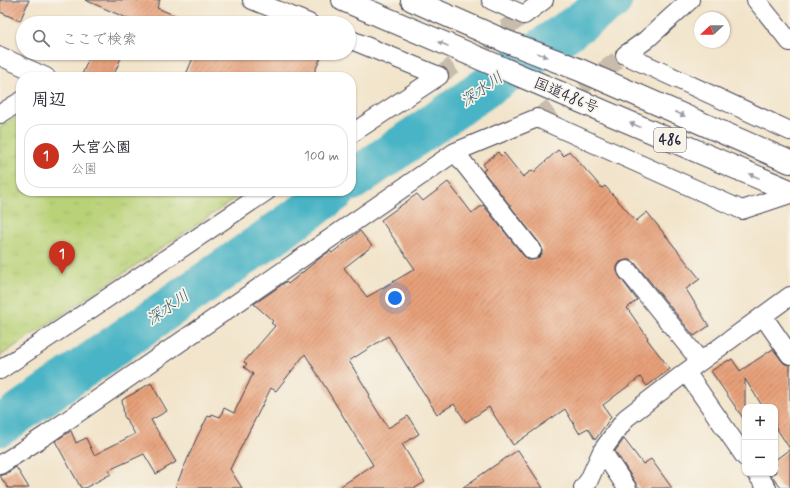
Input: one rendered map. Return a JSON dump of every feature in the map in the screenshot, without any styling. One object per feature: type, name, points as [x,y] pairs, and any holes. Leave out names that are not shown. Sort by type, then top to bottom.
[{"type":"highway","name":"国道486号","points":[[343,0],[790,193]]},
{"type":"highway","name":"国道486号","points":[[412,0],[506,41],[580,70],[790,162]]},
{"type":"street","points":[[252,0],[291,16]]},
{"type":"street","points":[[491,0],[524,15],[544,0]]},
{"type":"street","points":[[690,0],[646,40],[625,55],[790,131]]},
{"type":"street","points":[[756,0],[790,42]]},
{"type":"street","points":[[356,42],[439,76],[356,131]]},
{"type":"street","points":[[0,56],[34,72]]},
{"type":"street","points":[[0,114],[16,104]]},
{"type":"street","points":[[0,465],[46,435],[455,152],[537,118],[742,210],[790,193]]},
{"type":"street","points":[[455,152],[532,250]]},
{"type":"street","points":[[0,370],[259,196]]},
{"type":"street","points":[[627,270],[693,366],[742,451]]},
{"type":"street","points":[[583,488],[589,480],[602,451],[626,418],[693,366],[790,296]]},
{"type":"street","points":[[763,316],[790,355]]},
{"type":"street","points":[[602,451],[627,488]]},
{"type":"street","points":[[758,476],[767,488]]},
{"type":"green space","points":[[16,117],[16,196],[240,196],[0,356],[0,127]]},
{"type":"building","points":[[0,0],[29,0],[22,16],[16,16],[16,19],[0,12]]},
{"type":"building","points":[[85,0],[160,0],[157,8],[176,16],[122,16]]},
{"type":"building","points":[[88,60],[120,60],[115,72],[83,72]]},
{"type":"building","points":[[192,60],[320,60],[314,72],[187,72]]},
{"type":"building","points":[[558,150],[564,156],[569,151],[602,188],[605,186],[636,221],[647,212],[700,279],[686,289],[709,326],[694,336],[635,263],[631,260],[620,262],[617,266],[619,276],[637,300],[627,308],[648,338],[647,339],[670,369],[647,386],[640,377],[603,405],[611,417],[595,440],[588,428],[579,433],[565,409],[513,445],[489,407],[466,422],[454,404],[437,414],[388,336],[349,361],[388,428],[408,416],[419,434],[402,444],[425,482],[415,488],[338,488],[373,465],[305,354],[276,391],[271,388],[230,469],[242,488],[175,488],[197,437],[208,416],[211,417],[212,414],[220,417],[224,408],[234,413],[253,374],[244,367],[247,364],[244,362],[275,326],[271,323],[273,321],[254,304],[286,282],[288,284],[324,255],[330,251],[332,253],[360,231],[372,246],[344,268],[367,297],[415,269],[381,220],[417,194],[423,201],[448,182],[472,213],[483,205],[528,260],[538,258],[542,254],[540,244],[483,171],[486,169],[483,164],[498,152],[501,156],[504,153],[523,177],[532,170],[534,172]]},
{"type":"building","points":[[773,349],[785,364],[790,365],[790,449],[778,431],[778,404],[761,404],[745,379],[745,404],[742,404],[742,417],[711,371],[732,359],[740,371]]},
{"type":"building","points":[[151,383],[167,411],[151,420],[176,462],[156,474],[144,454],[109,470],[111,474],[85,488],[81,488],[55,441],[71,431],[76,443],[86,438],[94,455],[135,434],[124,416],[122,400]]},
{"type":"building","points":[[624,439],[643,464],[651,459],[672,488],[639,488],[615,451]]},
{"type":"building","points":[[790,449],[790,488],[781,488],[772,476],[778,476],[778,458]]},
{"type":"building","points":[[518,450],[543,488],[462,488],[488,470]]},
{"type":"building","points":[[16,467],[29,488],[8,488],[0,476]]},
{"type":"waterway","name":"深水川","points":[[356,178],[612,0]]},
{"type":"waterway","name":"深水川","points":[[0,426],[329,196]]},
{"type":"tunnel","points":[[439,76],[524,15]]},
{"type":"tunnel","points":[[537,118],[625,55]]},
{"type":"place","name":"大宮公園","points":[[62,274]]}]
